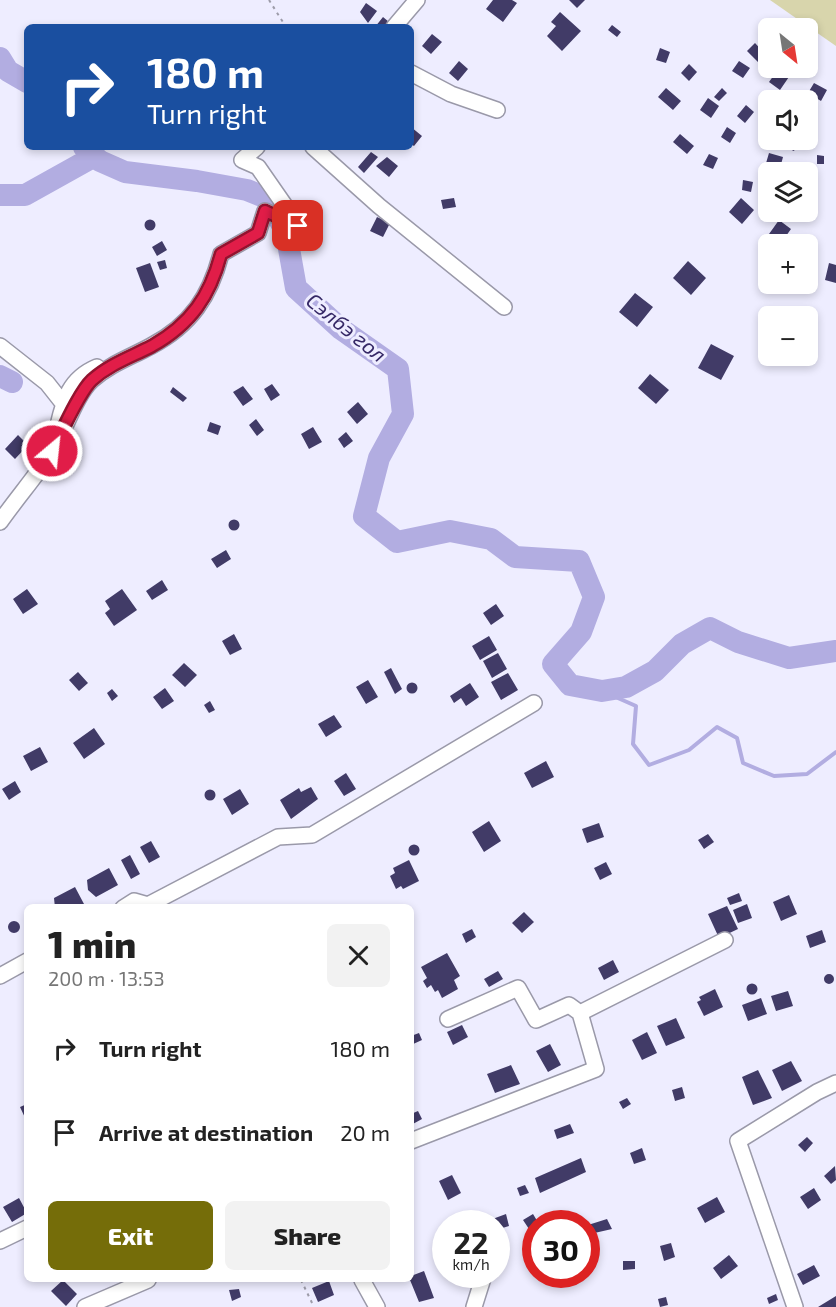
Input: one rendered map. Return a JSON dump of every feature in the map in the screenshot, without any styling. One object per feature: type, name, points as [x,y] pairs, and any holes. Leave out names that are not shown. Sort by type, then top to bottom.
[{"type":"street","points":[[397,24],[417,0]]},
{"type":"street","points":[[414,75],[451,94],[497,110]]},
{"type":"street","points":[[52,451],[62,402],[66,392],[80,377],[94,368],[117,361],[152,345],[178,328],[202,303],[214,282],[221,254],[258,233],[265,211],[298,226],[258,167],[242,160],[254,150]]},
{"type":"street","points":[[316,150],[379,206],[504,308]]},
{"type":"street","points":[[0,346],[47,383],[62,402]]},
{"type":"street","points":[[0,522],[52,451],[91,381],[117,361]]},
{"type":"street","points":[[150,904],[278,837],[312,834],[534,704]]},
{"type":"street","points":[[129,904],[134,901],[144,904]]},
{"type":"street","points":[[580,1013],[725,940]]},
{"type":"street","points":[[0,976],[24,963]]},
{"type":"street","points":[[414,1140],[596,1069],[580,1013],[569,1005],[536,1020],[518,988],[448,1018]]},
{"type":"street","points":[[795,1307],[738,1141],[817,1092],[836,1083]]},
{"type":"street","points":[[0,1241],[24,1229]]},
{"type":"street","points":[[85,1307],[143,1282]]},
{"type":"street","points":[[363,1282],[377,1307]]},
{"type":"street","points":[[474,1307],[480,1288]]},
{"type":"path","points":[[269,0],[284,24]]},
{"type":"path","points":[[302,1282],[314,1307]]},
{"type":"shaded area","points":[[770,0],[836,0],[836,46],[818,33],[818,18],[796,18]]},
{"type":"building","points":[[493,0],[512,0],[517,3],[503,22],[486,9]]},
{"type":"building","points":[[569,0],[585,0],[577,8]]},
{"type":"building","points":[[366,3],[377,11],[368,23],[360,12]]},
{"type":"building","points":[[560,12],[581,31],[562,51],[547,36],[556,26],[551,22]]},
{"type":"building","points":[[383,17],[389,22],[387,24],[377,24]]},
{"type":"building","points":[[612,25],[621,32],[617,37],[608,30]]},
{"type":"building","points":[[432,34],[442,42],[431,54],[422,46]]},
{"type":"building","points":[[755,43],[758,46],[758,62],[747,51]]},
{"type":"building","points":[[660,48],[670,52],[666,63],[656,60]]},
{"type":"building","points":[[459,61],[468,69],[458,81],[449,73]]},
{"type":"building","points":[[739,61],[750,68],[743,78],[732,71]]},
{"type":"building","points":[[689,64],[697,72],[689,81],[681,73]]},
{"type":"building","points":[[772,78],[788,78],[780,90],[769,82]]},
{"type":"building","points":[[814,83],[827,90],[821,101],[818,99],[818,90],[810,90]]},
{"type":"building","points":[[666,88],[681,101],[673,110],[658,97]]},
{"type":"building","points":[[722,88],[727,93],[719,101],[714,97]]},
{"type":"building","points":[[708,98],[719,106],[711,118],[700,110]]},
{"type":"building","points":[[746,105],[754,112],[745,123],[737,116]]},
{"type":"building","points":[[727,127],[736,133],[730,143],[721,137]]},
{"type":"building","points":[[414,129],[422,136],[414,146]]},
{"type":"building","points":[[680,134],[694,146],[687,154],[673,142]]},
{"type":"building","points":[[371,152],[378,157],[364,173],[358,167]]},
{"type":"building","points":[[769,153],[783,157],[782,162],[766,162]]},
{"type":"building","points":[[709,154],[718,158],[713,169],[703,165]]},
{"type":"building","points":[[817,155],[824,156],[824,164],[817,162]]},
{"type":"building","points":[[387,157],[398,166],[389,177],[376,166]]},
{"type":"building","points":[[743,180],[753,182],[751,192],[742,190]]},
{"type":"building","points":[[454,198],[456,207],[443,209],[441,200]]},
{"type":"building","points":[[741,198],[754,210],[742,224],[729,212]]},
{"type":"building","points":[[377,217],[390,223],[383,237],[370,231]]},
{"type":"building","points":[[150,219],[156,225],[150,231],[144,225]]},
{"type":"building","points":[[778,222],[782,222],[791,229],[787,234],[769,234]]},
{"type":"building","points":[[162,241],[167,250],[157,256],[152,247]]},
{"type":"building","points":[[165,260],[167,268],[160,270],[157,262]]},
{"type":"building","points":[[688,261],[706,278],[691,295],[673,278]]},
{"type":"building","points":[[150,263],[159,287],[145,292],[136,268]]},
{"type":"building","points":[[829,263],[836,265],[836,283],[825,280]]},
{"type":"building","points":[[635,293],[653,307],[637,327],[619,312]]},
{"type":"building","points":[[711,344],[734,356],[721,380],[698,368]]},
{"type":"building","points":[[650,374],[669,390],[656,404],[638,388]]},
{"type":"building","points":[[272,384],[280,395],[271,401],[264,389]]},
{"type":"building","points":[[243,386],[253,399],[243,406],[233,392]]},
{"type":"building","points":[[173,387],[187,398],[183,402],[170,392]]},
{"type":"building","points":[[358,402],[368,414],[357,424],[347,412]]},
{"type":"building","points":[[256,419],[264,430],[257,436],[249,425]]},
{"type":"building","points":[[210,422],[221,426],[218,435],[207,431]]},
{"type":"building","points":[[313,427],[322,442],[309,449],[301,434]]},
{"type":"building","points":[[346,432],[353,441],[344,448],[338,439]]},
{"type":"building","points":[[18,435],[28,445],[15,459],[5,449]]},
{"type":"building","points":[[234,520],[238,521],[238,529],[234,530],[230,529],[229,525],[230,521]]},
{"type":"building","points":[[226,550],[231,559],[217,568],[211,559]]},
{"type":"building","points":[[162,580],[168,590],[152,600],[146,591]]},
{"type":"building","points":[[27,589],[38,604],[23,614],[13,599]]},
{"type":"building","points":[[122,589],[137,610],[114,626],[105,613],[110,609],[105,601]]},
{"type":"building","points":[[496,604],[504,616],[491,625],[483,613]]},
{"type":"building","points":[[234,634],[242,649],[230,655],[222,641]]},
{"type":"building","points":[[489,636],[497,650],[480,660],[472,646]]},
{"type":"building","points":[[498,653],[507,669],[492,678],[483,661]]},
{"type":"building","points":[[184,663],[197,675],[185,687],[172,675]]},
{"type":"building","points":[[391,668],[402,689],[395,694],[384,672]]},
{"type":"building","points":[[78,672],[88,683],[79,691],[69,680]]},
{"type":"building","points":[[508,673],[518,690],[501,700],[491,682]]},
{"type":"building","points":[[368,680],[378,697],[366,704],[356,687]]},
{"type":"building","points":[[412,682],[418,688],[412,694],[406,688]]},
{"type":"building","points":[[470,683],[479,697],[466,706],[461,698],[454,703],[450,696]]},
{"type":"building","points":[[165,688],[174,701],[162,709],[153,697]]},
{"type":"building","points":[[112,689],[118,696],[112,701],[107,693]]},
{"type":"building","points":[[210,701],[215,710],[209,713],[204,705]]},
{"type":"building","points":[[334,715],[342,727],[326,737],[318,724]]},
{"type":"building","points":[[94,728],[105,744],[84,759],[73,743]]},
{"type":"building","points":[[40,747],[48,762],[31,771],[23,756]]},
{"type":"building","points":[[546,761],[554,777],[532,788],[524,773]]},
{"type":"building","points":[[346,773],[356,789],[344,796],[334,781]]},
{"type":"building","points":[[15,781],[21,792],[9,800],[2,789]]},
{"type":"building","points":[[311,787],[318,799],[291,819],[280,800],[299,788],[301,792]]},
{"type":"building","points":[[210,789],[216,795],[210,801],[204,795]]},
{"type":"building","points":[[240,789],[249,804],[232,815],[223,799]]},
{"type":"building","points":[[489,821],[501,841],[484,852],[472,832]]},
{"type":"building","points":[[599,823],[604,837],[587,843],[582,829]]},
{"type":"building","points":[[708,834],[714,842],[704,849],[698,840]]},
{"type":"building","points":[[151,841],[160,857],[149,863],[140,847]]},
{"type":"building","points":[[414,844],[420,850],[414,856],[408,850]]},
{"type":"building","points":[[130,855],[140,874],[131,879],[121,860]]},
{"type":"building","points":[[409,860],[419,881],[403,889],[401,886],[396,889],[390,876],[395,873],[393,868]]},
{"type":"building","points":[[606,862],[612,874],[600,880],[594,868]]},
{"type":"building","points":[[109,868],[118,885],[96,897],[88,890],[87,880]]},
{"type":"building","points":[[75,887],[84,904],[55,904],[54,898]]},
{"type":"building","points":[[739,893],[742,901],[730,905],[727,898]]},
{"type":"building","points":[[789,895],[797,914],[781,921],[773,902]]},
{"type":"building","points":[[747,904],[752,918],[738,923],[733,910]]},
{"type":"building","points":[[727,906],[738,929],[719,938],[708,914]]},
{"type":"building","points":[[524,912],[534,922],[522,933],[512,923]]},
{"type":"building","points":[[14,921],[20,927],[14,933],[8,927]]},
{"type":"building","points":[[472,929],[476,937],[466,943],[462,934]]},
{"type":"building","points":[[822,930],[826,942],[810,948],[806,936]]},
{"type":"building","points":[[447,953],[460,976],[454,980],[458,989],[442,998],[438,990],[435,992],[431,985],[427,988],[423,981],[427,978],[421,967]]},
{"type":"building","points":[[613,960],[619,972],[604,980],[598,968]]},
{"type":"building","points":[[498,971],[503,979],[489,987],[484,979]]},
{"type":"building","points":[[829,974],[834,979],[829,984],[824,979]]},
{"type":"building","points":[[752,983],[758,989],[752,995],[746,989]]},
{"type":"building","points":[[715,989],[723,1007],[704,1016],[697,1002],[701,1000],[699,997]]},
{"type":"building","points":[[788,991],[793,1006],[776,1011],[771,996]]},
{"type":"building","points":[[761,998],[767,1014],[748,1021],[742,1005]]},
{"type":"building","points":[[676,1018],[685,1038],[666,1046],[657,1026]]},
{"type":"building","points":[[462,1025],[468,1037],[453,1045],[447,1032]]},
{"type":"building","points":[[647,1032],[657,1053],[642,1060],[632,1040]]},
{"type":"building","points":[[419,1033],[422,1040],[414,1044],[414,1035]]},
{"type":"building","points":[[550,1044],[561,1065],[548,1072],[536,1051]]},
{"type":"building","points":[[791,1061],[802,1081],[782,1091],[772,1070]]},
{"type":"building","points":[[511,1065],[520,1084],[495,1093],[487,1074]]},
{"type":"building","points":[[758,1070],[772,1098],[753,1105],[742,1077]]},
{"type":"building","points":[[682,1087],[685,1098],[675,1101],[672,1090]]},
{"type":"building","points":[[627,1098],[631,1104],[623,1109],[619,1102]]},
{"type":"building","points":[[418,1111],[422,1119],[414,1123],[414,1113]]},
{"type":"building","points":[[570,1124],[574,1133],[557,1139],[554,1130]]},
{"type":"building","points":[[807,1137],[813,1143],[805,1152],[798,1145]]},
{"type":"building","points":[[642,1148],[646,1160],[634,1164],[630,1153]]},
{"type":"building","points":[[581,1158],[586,1172],[540,1193],[535,1178]]},
{"type":"building","points":[[835,1166],[836,1180],[831,1184],[824,1176]]},
{"type":"building","points":[[452,1175],[461,1193],[448,1200],[439,1181]]},
{"type":"building","points":[[525,1185],[529,1193],[520,1196],[517,1188]]},
{"type":"building","points":[[814,1188],[821,1200],[808,1209],[800,1197]]},
{"type":"building","points":[[717,1197],[725,1212],[705,1223],[697,1208]]},
{"type":"building","points":[[19,1198],[24,1207],[24,1215],[12,1222],[3,1207]]},
{"type":"building","points":[[607,1219],[612,1229],[600,1232],[600,1221]]},
{"type":"building","points":[[671,1243],[675,1257],[664,1261],[660,1246]]},
{"type":"building","points":[[729,1255],[738,1266],[721,1279],[713,1268]]},
{"type":"building","points":[[623,1261],[635,1261],[635,1269],[623,1270]]},
{"type":"building","points":[[814,1265],[820,1276],[803,1285],[797,1274]]},
{"type":"building","points":[[424,1271],[434,1298],[419,1302],[411,1282],[414,1282],[414,1275]]},
{"type":"building","points":[[61,1282],[65,1282],[77,1294],[66,1306],[51,1291]]},
{"type":"building","points":[[329,1282],[334,1295],[318,1302],[312,1288]]},
{"type":"building","points":[[239,1289],[241,1297],[232,1301],[229,1290]]},
{"type":"building","points":[[776,1294],[778,1300],[769,1304],[767,1298]]},
{"type":"building","points":[[836,1296],[836,1307],[818,1307]]},
{"type":"building","points":[[666,1297],[668,1305],[660,1307],[658,1299]]},
{"type":"waterway","name":"Сэлбэ гол","points":[[0,58],[8,71],[24,80]]},
{"type":"waterway","name":"Сэлбэ гол","points":[[87,150],[100,161],[125,172],[247,190],[267,198],[286,232],[296,288],[341,329],[398,369],[403,414],[379,458],[364,516],[397,542],[450,531],[491,539],[515,557],[579,561],[594,597],[581,632],[553,664],[570,685],[602,691],[626,687],[655,671],[682,644],[710,628],[738,642],[789,658],[836,651]]},
{"type":"waterway","points":[[0,195],[25,195],[95,156]]},
{"type":"waterway","points":[[0,376],[12,382]]},
{"type":"waterway","points":[[602,691],[636,706],[633,744],[649,765],[689,750],[717,727],[737,738],[743,763],[774,776],[807,774],[836,752]]},
{"type":"route","points":[[52,451],[91,381],[117,361],[152,345],[178,328],[202,303],[214,282],[221,254],[258,233],[265,211],[298,226]]}]
